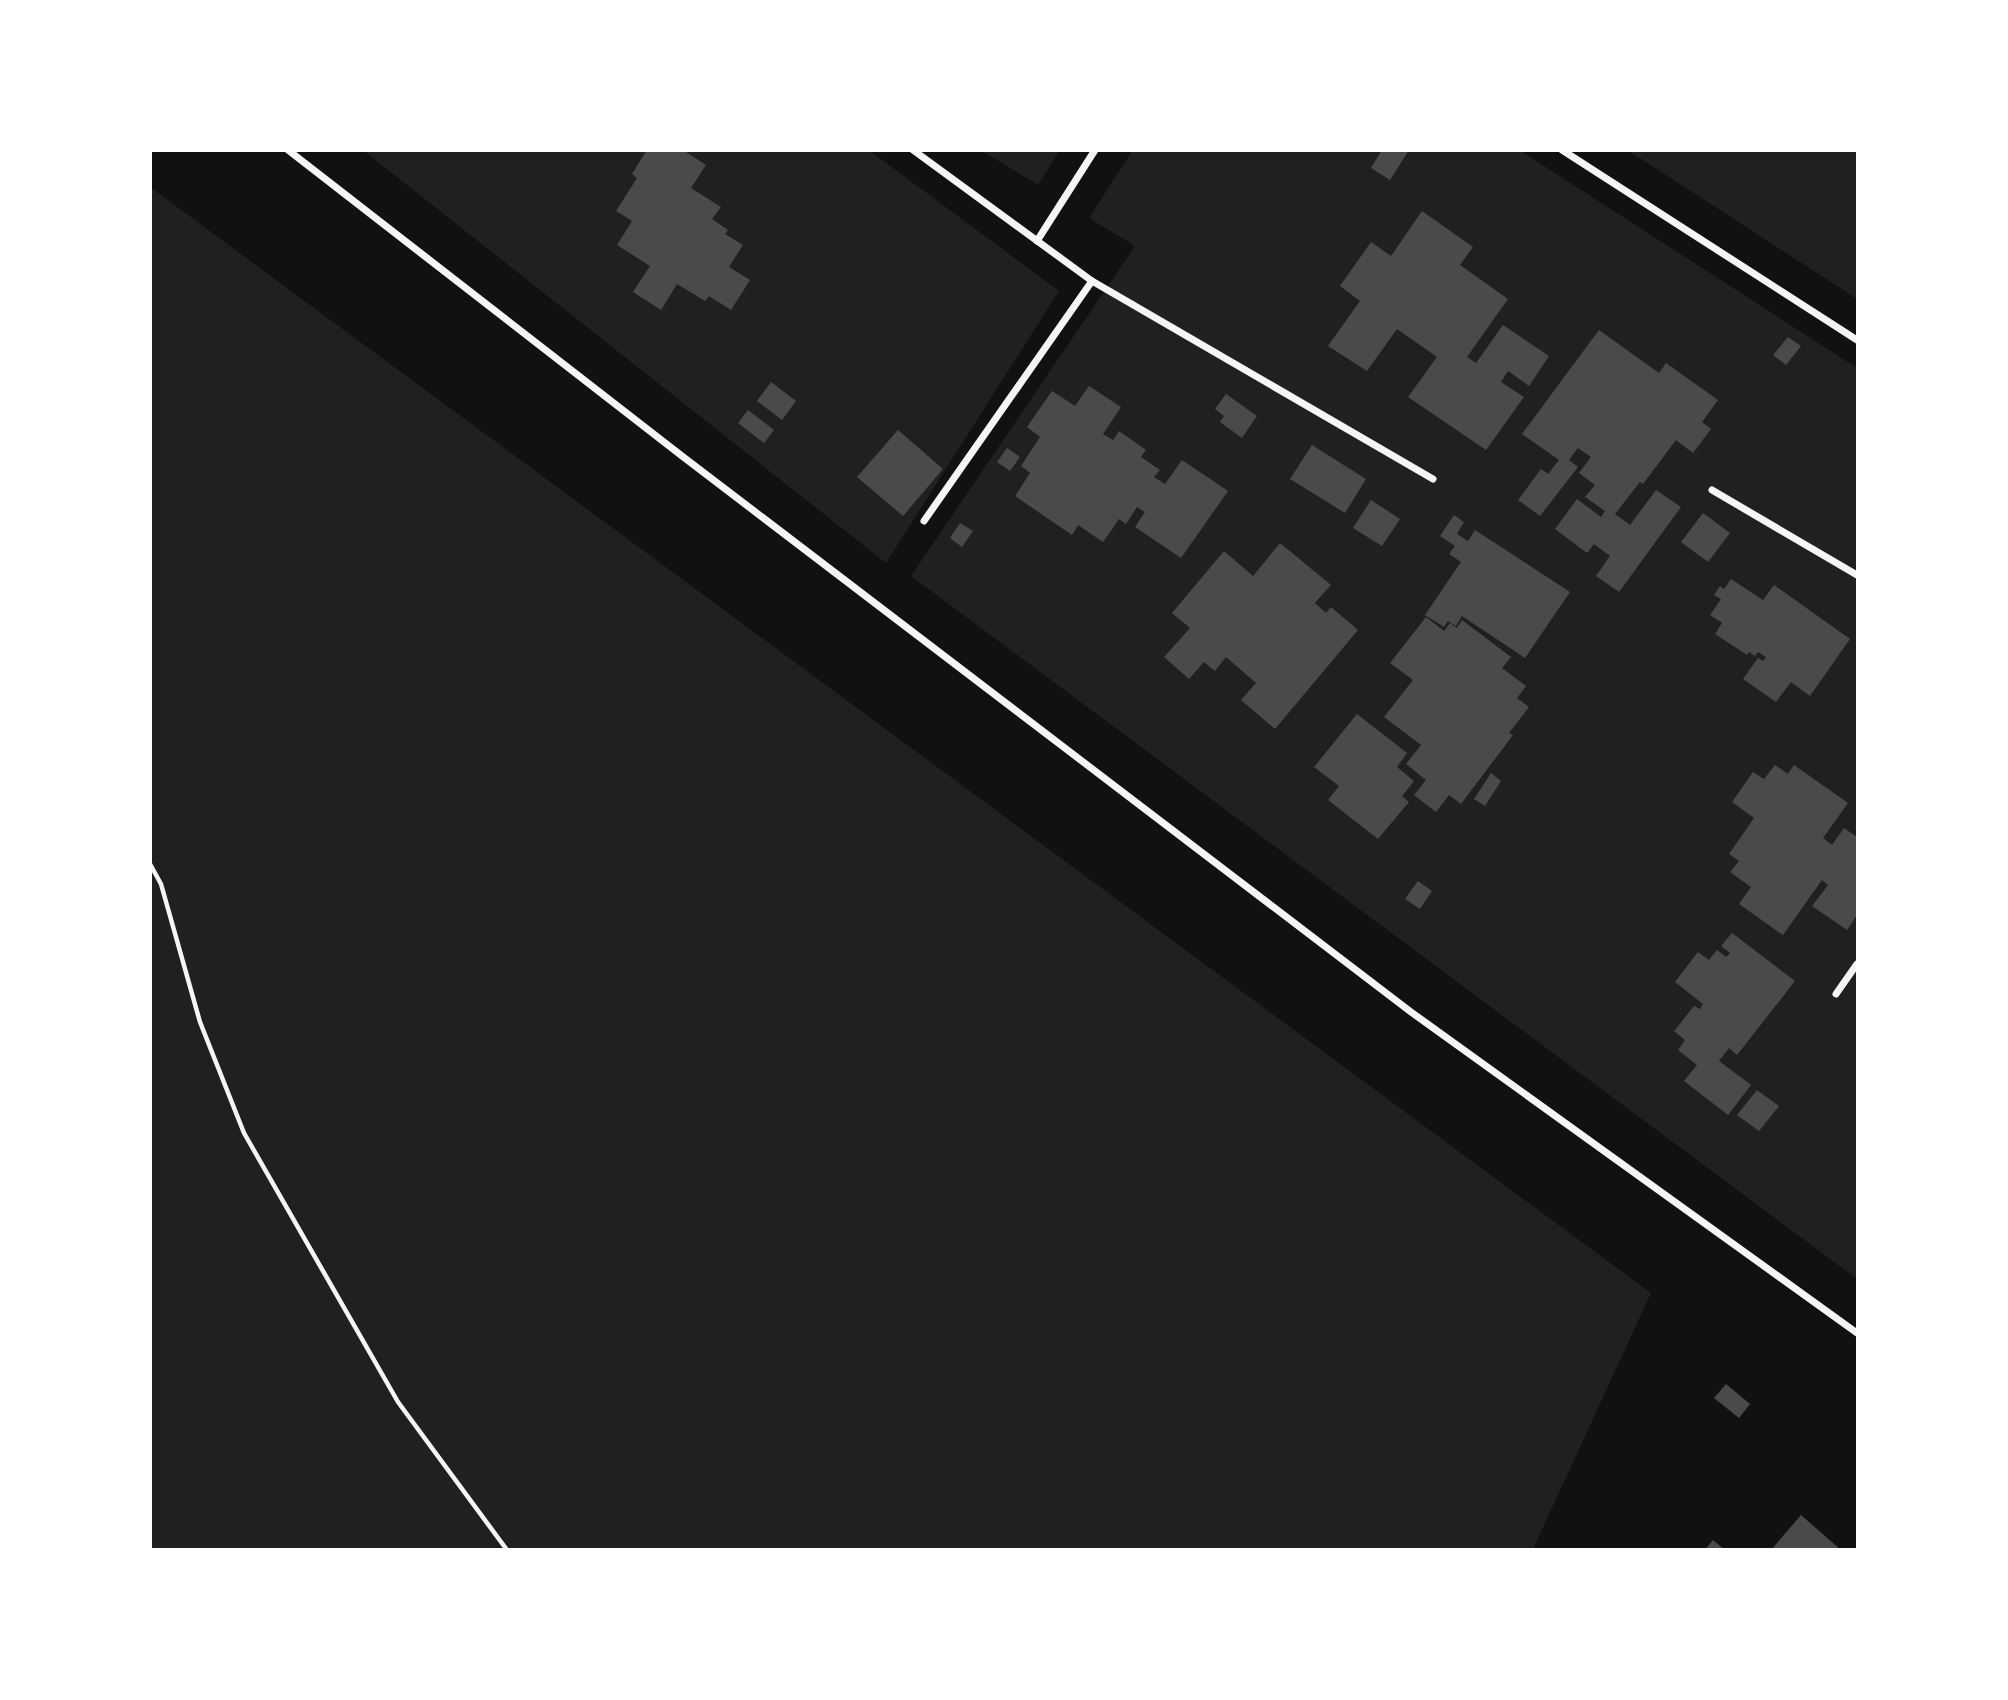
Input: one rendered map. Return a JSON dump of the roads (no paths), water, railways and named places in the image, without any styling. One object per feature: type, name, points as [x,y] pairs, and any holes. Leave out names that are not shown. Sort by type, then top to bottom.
[{"type":"street","points":[[288,150],[682,456],[1411,1012],[1857,1333]]},
{"type":"street","points":[[913,150],[1092,281],[1433,479]]},
{"type":"street","points":[[1037,241],[1096,150]]},
{"type":"street","points":[[1562,150],[1857,340]]},
{"type":"street","points":[[923,521],[1092,281]]},
{"type":"street","points":[[1712,490],[1857,575]]},
{"type":"street","points":[[1836,994],[1857,964]]}]
